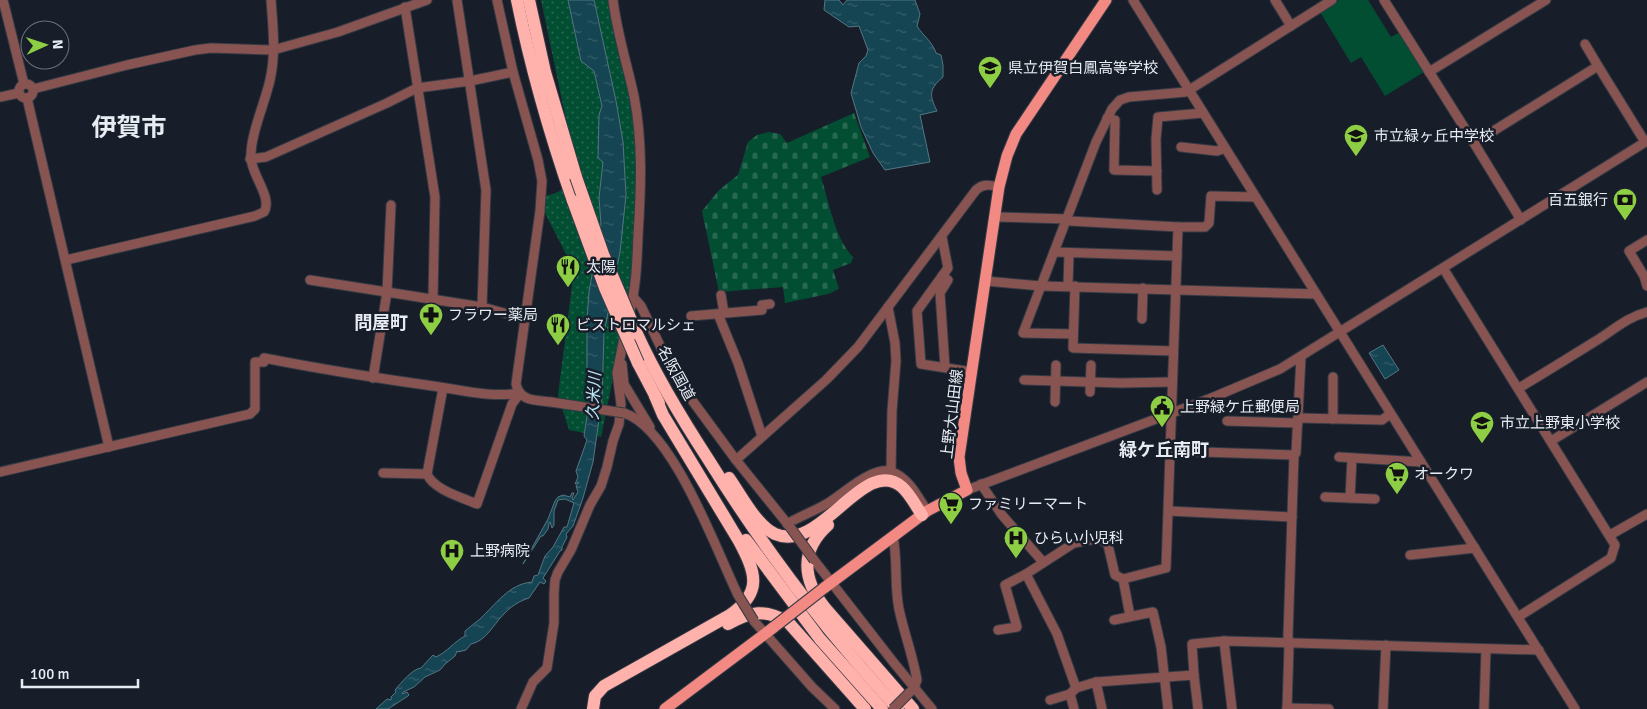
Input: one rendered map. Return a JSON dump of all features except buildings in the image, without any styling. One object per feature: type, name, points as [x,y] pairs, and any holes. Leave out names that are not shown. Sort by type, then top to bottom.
[{"type":"highway","name":"名阪国道","points":[[517,0],[524,37],[543,110],[573,201],[605,288],[638,363],[655,396],[697,466],[759,559],[820,639],[882,709]]},
{"type":"highway","name":"名阪国道","points":[[529,0],[545,72],[576,176],[603,254],[637,334],[660,380],[724,486],[776,562],[831,633],[898,709]]},
{"type":"highway","points":[[660,380],[759,521],[776,534],[790,536],[809,531],[863,489],[874,482],[883,480],[896,483],[902,487],[922,515]]},
{"type":"highway","points":[[593,709],[595,696],[604,686],[730,615],[747,601],[752,587],[752,569],[739,541],[663,415],[655,396]]},
{"type":"highway","points":[[913,709],[818,600],[810,585],[808,567],[810,548],[817,536],[844,511],[874,490],[886,488],[896,491],[907,505],[922,515]]},
{"type":"highway","points":[[601,709],[606,695],[616,686],[744,616],[764,612],[788,622],[865,709]]},
{"type":"main road","name":"上野大山田線","points":[[967,490],[961,473],[959,457],[996,218],[999,187],[1007,156],[1016,134],[1106,0]]},
{"type":"main road","points":[[665,709],[893,536],[922,515],[967,490]]},
{"type":"street","points":[[3,0],[24,84]]},
{"type":"street","points":[[66,260],[256,216],[264,212],[267,202],[250,159],[271,78],[274,36],[271,0]]},
{"type":"street","points":[[33,89],[194,50],[211,48],[273,50],[338,32],[426,0]]},
{"type":"street","points":[[457,0],[486,190],[482,307]]},
{"type":"street","points":[[497,0],[513,72],[542,181],[526,319],[516,377],[517,388],[524,397],[529,399],[624,413],[645,425],[685,481],[738,595],[754,621],[769,630],[812,687],[835,709]]},
{"type":"street","points":[[521,709],[533,682],[547,668],[554,623],[554,593],[558,572],[571,550],[590,505],[601,486],[619,424],[621,404],[617,373],[634,298],[642,185],[640,137],[634,97],[612,0]]},
{"type":"street","points":[[1133,0],[1576,709]]},
{"type":"street","points":[[1275,0],[1291,26]]},
{"type":"street","points":[[1073,334],[1023,333],[1096,142],[1112,109],[1120,100],[1129,97],[1186,92],[1332,0]]},
{"type":"street","points":[[1384,0],[1521,220]]},
{"type":"street","points":[[1429,72],[1546,0]]},
{"type":"street","points":[[405,7],[435,197],[433,299]]},
{"type":"street","points":[[967,490],[1092,446],[1171,412],[1264,376],[1301,357],[1646,142],[1585,44]]},
{"type":"street","points":[[1474,142],[1598,66]]},
{"type":"street","points":[[250,159],[266,157],[387,104],[417,88],[470,81],[513,72]]},
{"type":"street","points":[[27,98],[23,98],[19,93],[19,88],[24,84],[29,84],[33,89]]},
{"type":"street","points":[[27,98],[32,94],[33,89]]},
{"type":"street","points":[[0,97],[19,93]]},
{"type":"street","points":[[27,98],[109,447]]},
{"type":"street","points":[[1158,190],[1158,117],[1203,113]]},
{"type":"street","points":[[1107,118],[1115,120],[1114,170],[1157,171]]},
{"type":"street","points":[[1181,147],[1217,151],[1225,148]]},
{"type":"street","points":[[736,460],[842,364],[858,347],[980,186],[988,184],[999,187]]},
{"type":"street","points":[[996,218],[1067,219],[1070,221],[1205,227],[1209,224],[1211,196],[1255,196]]},
{"type":"street","points":[[372,378],[387,292],[391,204]]},
{"type":"street","points":[[998,630],[1017,626],[1005,585],[1026,574],[1074,543],[1100,538],[1108,546],[1115,575],[1123,578],[1166,568],[1178,227]]},
{"type":"street","points":[[942,237],[948,268],[917,310],[921,364],[972,372]]},
{"type":"street","points":[[1647,240],[1628,251],[1644,276],[1647,286]]},
{"type":"street","points":[[1054,252],[1177,256]]},
{"type":"street","points":[[1069,252],[1072,286],[1073,348],[1173,351]]},
{"type":"street","points":[[1443,268],[1615,545],[1611,558],[1518,617]]},
{"type":"street","points":[[942,276],[948,280],[940,293],[945,367]]},
{"type":"street","points":[[310,280],[482,307],[526,319]]},
{"type":"street","points":[[986,281],[1041,286],[1316,294]]},
{"type":"street","points":[[1142,319],[1143,288]]},
{"type":"street","points":[[721,295],[721,314],[762,436]]},
{"type":"street","points":[[634,298],[641,306],[664,356],[686,392],[814,560],[828,586],[894,663],[913,690],[932,709]]},
{"type":"street","points":[[691,316],[762,310],[762,305],[770,304]]},
{"type":"street","points":[[888,307],[895,343],[896,361],[892,411],[892,471]]},
{"type":"street","points":[[1519,388],[1602,337],[1619,324],[1635,315],[1647,312]]},
{"type":"street","points":[[621,349],[624,384],[643,414],[655,438]]},
{"type":"street","points":[[1301,357],[1296,453],[1294,455],[1287,708],[1329,709]]},
{"type":"street","points":[[0,472],[250,414],[255,409],[255,362],[264,360],[372,378],[504,396],[520,393]]},
{"type":"street","points":[[1055,402],[1056,365]]},
{"type":"street","points":[[1090,392],[1091,365]]},
{"type":"street","points":[[1333,419],[1334,376]]},
{"type":"street","points":[[1024,380],[1172,382]]},
{"type":"street","points":[[1551,441],[1647,382]]},
{"type":"street","points":[[443,388],[427,474],[430,480],[438,486],[477,504],[512,404],[520,393]]},
{"type":"street","points":[[1227,421],[1382,420],[1390,414]]},
{"type":"street","points":[[1171,450],[1294,455]]},
{"type":"street","points":[[1339,457],[1421,462]]},
{"type":"street","points":[[1350,498],[1352,458]]},
{"type":"street","points":[[788,525],[798,517],[819,508],[870,474],[878,472],[892,471],[909,484],[922,515]]},
{"type":"street","points":[[383,473],[427,474]]},
{"type":"street","points":[[981,484],[1002,515],[1043,562]]},
{"type":"street","points":[[1325,497],[1375,499]]},
{"type":"street","points":[[1169,511],[1292,516]]},
{"type":"street","points":[[1610,535],[1647,514]]},
{"type":"street","points":[[893,536],[897,554],[898,601],[917,680],[913,690],[893,709]]},
{"type":"street","points":[[1410,555],[1475,548]]},
{"type":"street","points":[[1026,574],[1057,634],[1073,691],[1074,709]]},
{"type":"street","points":[[1123,578],[1130,616]]},
{"type":"street","points":[[1114,620],[1153,612],[1162,648],[1168,709]]},
{"type":"street","points":[[1224,641],[1232,709]]},
{"type":"street","points":[[1198,709],[1192,644],[1224,641],[1538,650]]},
{"type":"street","points":[[1383,709],[1386,646]]},
{"type":"street","points":[[1484,709],[1486,649]]},
{"type":"street","points":[[1050,700],[1096,682],[1194,676]]},
{"type":"street","points":[[1096,682],[1102,709]]},
{"type":"green space","points":[[541,0],[568,0],[581,61],[594,71],[602,106],[599,115],[603,161],[599,198],[601,224],[589,292],[587,373],[590,397],[585,433],[569,430],[558,395],[574,270],[545,213],[546,196],[558,192],[578,177]]},
{"type":"green space","points":[[594,0],[611,0],[636,139],[639,185],[630,294],[601,437],[597,436],[602,398],[604,333],[620,252],[626,195],[623,142]]},
{"type":"green space","points":[[1339,0],[1368,0],[1391,37],[1400,32],[1424,72],[1385,96],[1361,57],[1351,63],[1320,12]]},
{"type":"green space","points":[[854,113],[870,157],[821,177],[837,230],[853,257],[851,263],[833,270],[839,289],[828,294],[785,303],[783,287],[719,292],[702,211],[719,190],[738,175],[748,142],[757,135],[769,132],[780,134],[787,143]]},
{"type":"water","name":"久米川","points":[[568,0],[594,0],[623,142],[626,195],[620,252],[604,333],[602,398],[593,462],[573,526],[566,534],[567,537],[562,550],[543,578],[546,581],[544,584],[540,582],[529,598],[509,609],[481,640],[471,644],[466,650],[457,651],[455,656],[440,670],[425,677],[414,687],[403,692],[402,694],[407,692],[408,696],[388,709],[376,709],[387,699],[391,700],[391,697],[396,692],[395,690],[403,680],[421,668],[433,655],[436,657],[440,655],[465,636],[465,631],[503,596],[516,587],[532,582],[534,576],[538,575],[545,556],[553,547],[564,527],[567,527],[574,503],[565,499],[558,500],[554,511],[554,525],[552,528],[549,523],[548,529],[541,536],[523,564],[548,519],[555,501],[558,497],[563,495],[570,497],[574,493],[573,500],[578,492],[576,486],[579,482],[575,484],[578,477],[576,471],[587,440],[584,436],[590,397],[587,373],[589,292],[601,224],[599,198],[603,162],[598,158],[599,115],[602,106],[594,71],[581,61]]},
{"type":"water","points":[[825,0],[839,0],[843,5],[847,0],[915,0],[920,14],[917,26],[936,53],[941,55],[943,65],[943,77],[935,85],[932,92],[937,111],[920,115],[930,162],[885,170],[873,153],[861,127],[851,93],[859,63],[866,56],[868,50],[859,26],[849,27],[824,10]]},
{"type":"water","points":[[1383,345],[1399,370],[1385,379],[1369,353]]},
{"type":"place","name":"県立伊賀白鳳高等学校","points":[[990,89]]},
{"type":"place","name":"市立緑ヶ丘中学校","points":[[1356,157]]},
{"type":"place","name":"百五銀行","points":[[1625,221]]},
{"type":"place","name":"太陽","points":[[568,288]]},
{"type":"place","name":"フラワー薬局","points":[[431,336]]},
{"type":"place","name":"ビストロマルシェ","points":[[558,346]]},
{"type":"place","name":"上野緑ケ丘郵便局","points":[[1162,428]]},
{"type":"place","name":"市立上野東小学校","points":[[1482,444]]},
{"type":"place","name":"オークワ","points":[[1397,495]]},
{"type":"place","name":"ファミリーマート","points":[[951,525]]},
{"type":"place","name":"ひらい小児科","points":[[1016,559]]},
{"type":"place","name":"上野病院","points":[[452,572]]},
{"type":"district","name":"伊賀市","points":[[129,127]]},
{"type":"district","name":"問屋町","points":[[381,323]]},
{"type":"district","name":"緑ケ丘南町","points":[[1164,450]]}]
